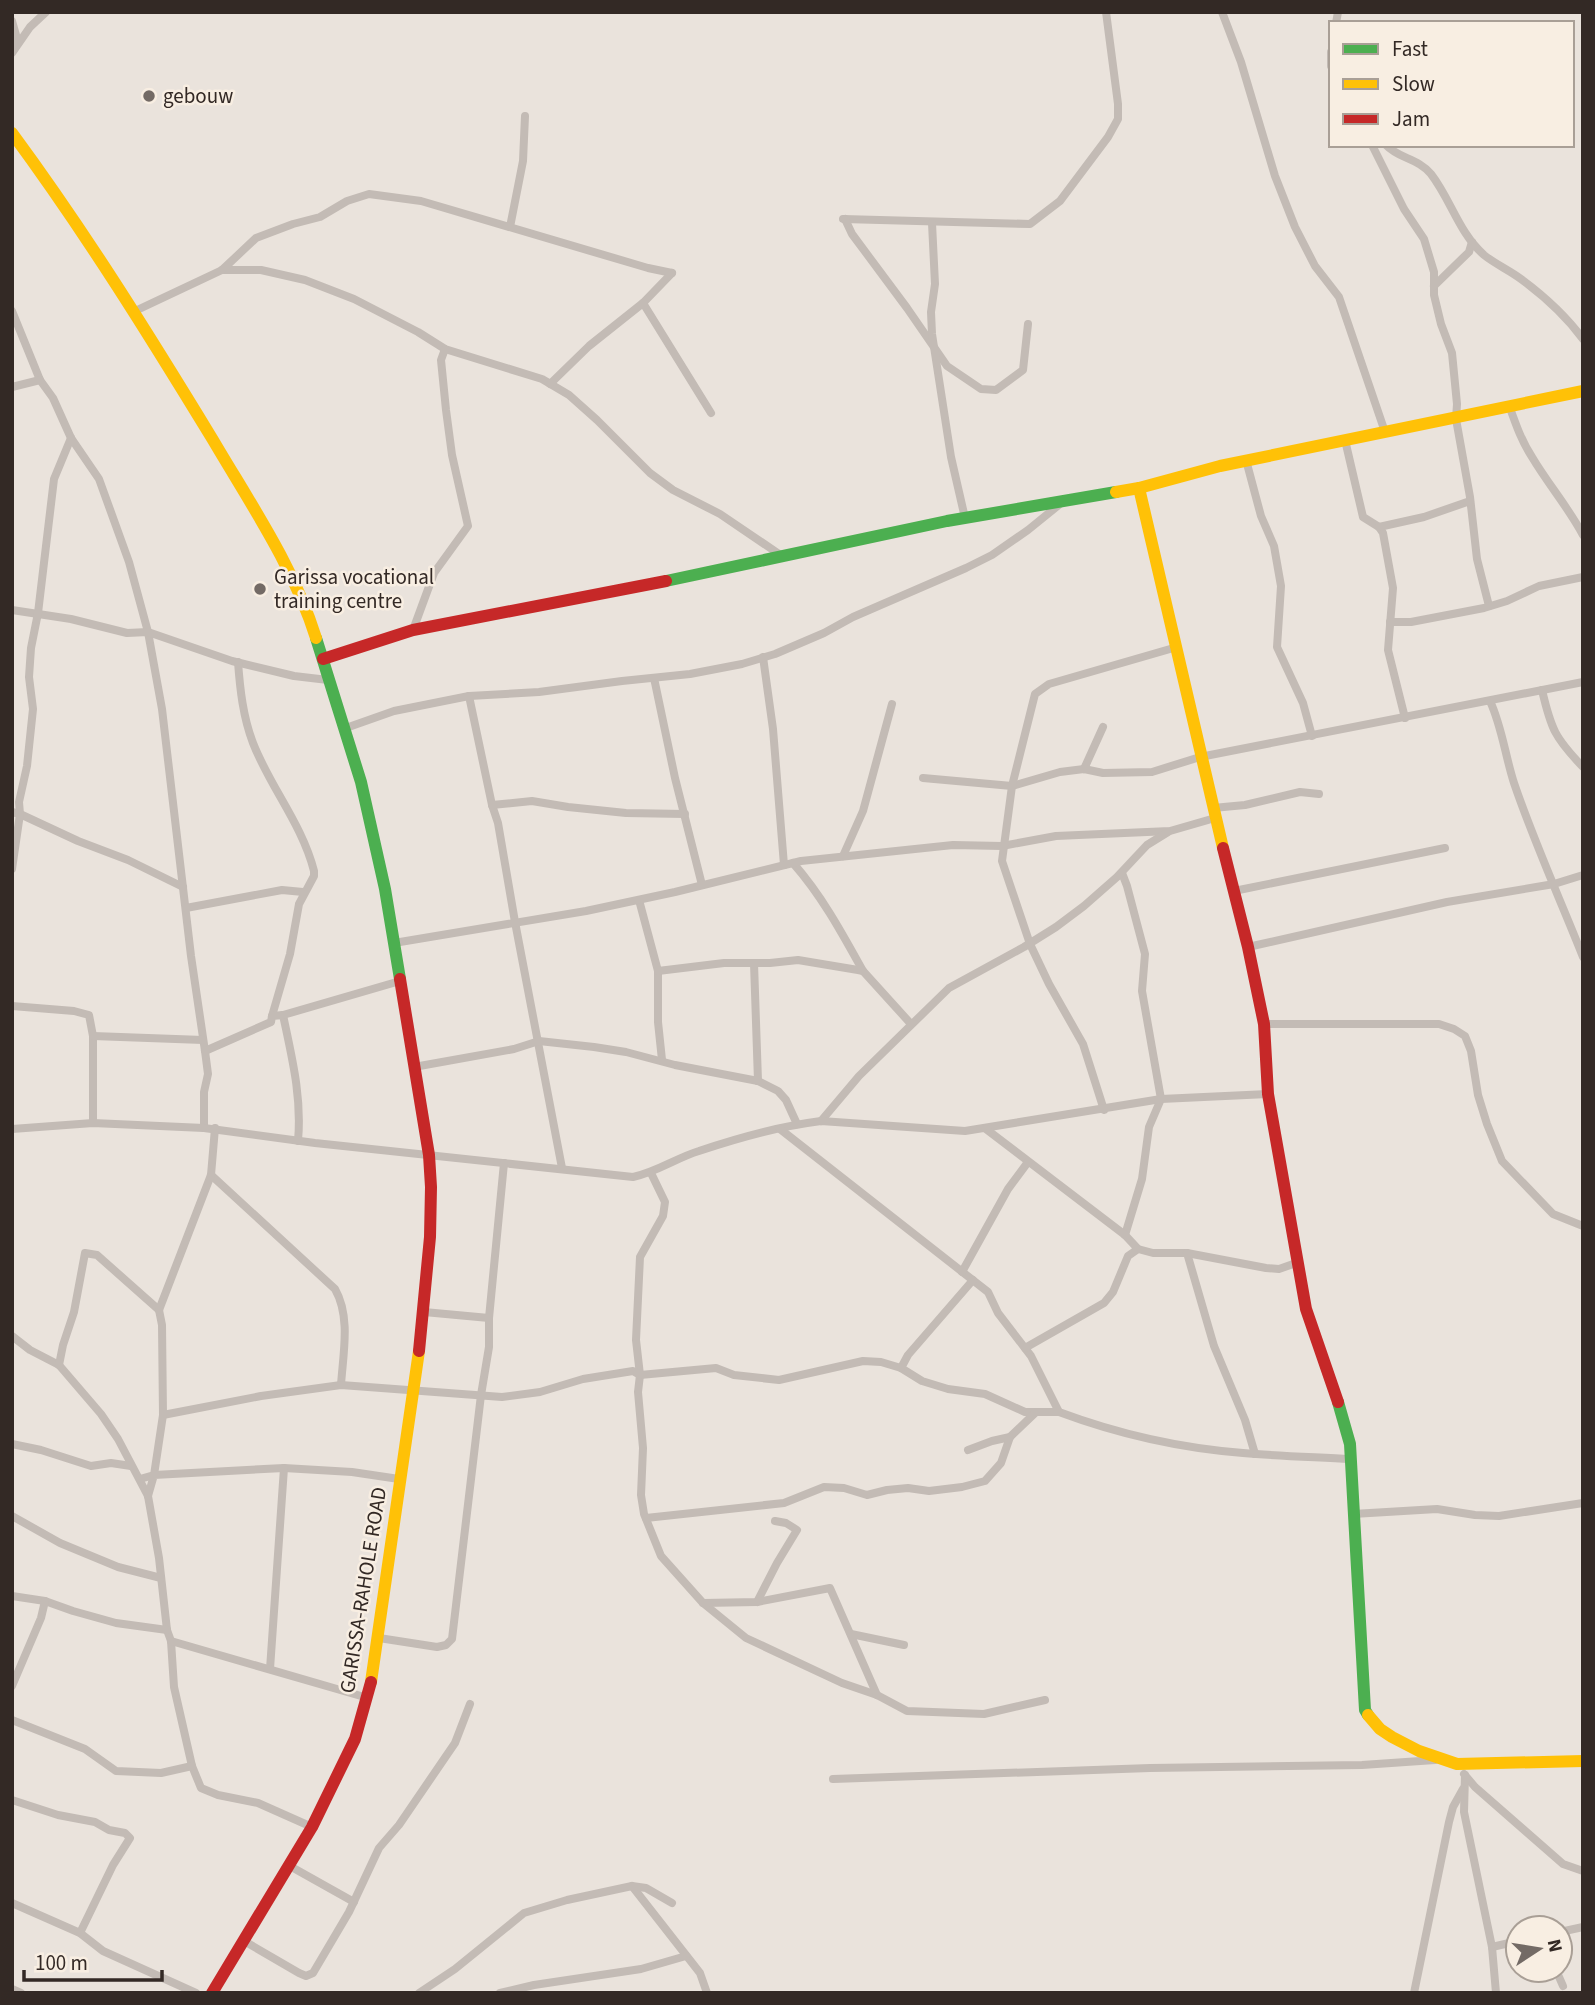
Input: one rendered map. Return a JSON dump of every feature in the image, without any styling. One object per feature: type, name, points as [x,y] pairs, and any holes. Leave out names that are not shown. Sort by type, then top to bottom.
[{"type":"street","points":[[12,53],[18,41],[46,12]]},
{"type":"street","points":[[1028,324],[1023,370],[996,390],[981,389],[947,366],[844,219],[1030,224],[1060,201],[1108,137],[1118,119],[1106,12]]},
{"type":"street","points":[[1222,12],[1295,228],[1315,266],[1339,297],[1385,432]]},
{"type":"street","points":[[12,21],[18,41]]},
{"type":"street","points":[[510,227],[523,161],[525,116]]},
{"type":"street","name":"GARISSA-RAHOLE ROAD","points":[[12,132],[135,311],[253,507],[290,575],[311,621],[367,806],[394,943],[429,1155],[430,1237],[424,1312],[379,1638],[368,1698],[355,1739],[312,1826],[212,1993]]},
{"type":"street","points":[[1373,147],[1404,209],[1424,239],[1434,272],[1441,324],[1452,353],[1456,419],[1477,559],[1489,606]]},
{"type":"street","points":[[1388,147],[1395,153],[1422,164],[1445,195],[1461,228],[1472,242],[1486,257],[1520,278],[1545,298],[1583,339]]},
{"type":"street","points":[[135,311],[222,270],[256,238],[293,223],[320,217],[347,201],[369,194],[421,201],[672,273],[643,303],[589,346],[550,384]]},
{"type":"street","points":[[932,223],[935,284],[931,312],[934,347],[951,457],[965,518]]},
{"type":"street","points":[[1434,286],[1469,252],[1472,242]]},
{"type":"street","points":[[222,270],[261,270],[305,280],[354,299],[445,349],[542,379],[569,395],[597,419],[650,473],[673,490],[720,514],[782,556]]},
{"type":"street","points":[[643,303],[711,413]]},
{"type":"street","points":[[12,310],[40,380],[53,398],[71,438],[99,479],[129,562],[148,632],[162,709],[208,1074],[204,1092],[204,1128]]},
{"type":"street","points":[[413,629],[434,573],[468,526],[448,422],[441,360],[445,349]]},
{"type":"street","points":[[12,387],[40,380]]},
{"type":"street","points":[[323,659],[413,629],[726,569],[965,518],[1139,488],[1245,460],[1583,391]]},
{"type":"street","points":[[1510,408],[1532,459],[1583,535]]},
{"type":"street","points":[[12,869],[16,813],[27,766],[33,709],[29,677],[31,648],[38,613],[54,479],[71,438]]},
{"type":"street","points":[[1345,440],[1363,517],[1379,527],[1382,533],[1393,588],[1388,650],[1405,718]]},
{"type":"street","points":[[1245,460],[1273,547],[1281,586],[1277,647],[1303,703],[1312,736]]},
{"type":"street","points":[[1139,488],[1264,1024],[1268,1094],[1306,1309],[1350,1444],[1364,1710],[1368,1718],[1399,1740],[1457,1764],[1583,1761]]},
{"type":"street","points":[[343,729],[394,711],[469,696],[539,692],[690,674],[763,657],[797,645],[853,617],[975,564],[1028,530],[1065,500]]},
{"type":"street","points":[[1379,527],[1424,517],[1470,501]]},
{"type":"street","points":[[1390,622],[1423,620],[1489,606],[1539,586],[1583,577]]},
{"type":"street","points":[[12,610],[71,619],[127,634],[148,632],[238,662],[294,676],[328,680]]},
{"type":"street","points":[[1104,1110],[1083,1044],[1030,944],[1002,861],[1002,846],[1012,786],[1035,694],[1049,684],[1177,646]]},
{"type":"street","points":[[763,657],[789,864],[813,886],[863,971],[911,1024]]},
{"type":"street","points":[[205,1051],[271,1022],[290,954],[299,904],[303,892],[314,876],[305,840],[253,743],[240,690],[238,662]]},
{"type":"street","points":[[654,678],[702,885]]},
{"type":"street","points":[[923,778],[1012,786],[1060,772],[1084,769],[1102,774],[1152,772],[1200,757],[1583,682]]},
{"type":"street","points":[[1542,690],[1551,728],[1583,767]]},
{"type":"street","points":[[469,696],[498,823],[562,1168]]},
{"type":"street","points":[[1490,701],[1500,727],[1503,748],[1515,785],[1583,957]]},
{"type":"street","points":[[843,856],[863,811],[892,704]]},
{"type":"street","points":[[1084,769],[1103,727]]},
{"type":"street","points":[[821,1121],[859,1076],[949,988],[1030,944],[1084,906],[1122,873],[1147,845],[1170,831],[1214,813],[1300,792],[1319,794]]},
{"type":"street","points":[[492,805],[532,801],[626,813],[685,814]]},
{"type":"street","points":[[16,813],[128,860],[183,887]]},
{"type":"street","points":[[394,943],[586,911],[789,864],[843,856],[953,845],[1002,846],[1056,836],[1170,831]]},
{"type":"street","points":[[1234,891],[1444,848]]},
{"type":"street","points":[[1122,873],[1145,954],[1142,992],[1161,1099],[1149,1127],[1142,1179],[1125,1235]]},
{"type":"street","points":[[1248,947],[1447,902],[1554,884],[1583,875]]},
{"type":"street","points":[[186,908],[282,890],[303,892]]},
{"type":"street","points":[[639,900],[658,971],[658,1022],[662,1060]]},
{"type":"street","points":[[658,971],[724,963],[798,960],[863,971]]},
{"type":"street","points":[[754,963],[758,1081]]},
{"type":"street","points":[[272,1016],[400,981]]},
{"type":"street","points":[[12,1006],[74,1011],[89,1015],[93,1036],[93,1123]]},
{"type":"street","points":[[283,1015],[299,1087],[298,1141]]},
{"type":"street","points":[[1264,1024],[1439,1024],[1454,1029],[1465,1037],[1471,1051],[1478,1095],[1502,1161],[1553,1214],[1583,1226]]},
{"type":"street","points":[[93,1036],[203,1040]]},
{"type":"street","points":[[414,1067],[514,1049],[539,1041],[626,1052],[675,1065],[758,1081],[778,1091],[786,1100],[797,1124]]},
{"type":"street","points":[[12,1129],[93,1123],[215,1128],[298,1141],[633,1177],[650,1173],[697,1151],[797,1124],[821,1121],[965,1131],[1161,1099],[1268,1094]]},
{"type":"street","points":[[148,1496],[155,1475],[163,1415],[162,1325],[159,1310],[211,1175],[215,1128]]},
{"type":"street","points":[[780,1129],[988,1292],[998,1313],[1025,1348],[1059,1412]]},
{"type":"street","points":[[986,1129],[1125,1235],[1138,1249],[1153,1253],[1187,1253],[1266,1268],[1279,1269],[1296,1263]]},
{"type":"street","points":[[962,1272],[1008,1189],[1028,1162]]},
{"type":"street","points":[[379,1638],[437,1647],[446,1645],[452,1639],[489,1347],[489,1318],[504,1163]]},
{"type":"street","points":[[650,1173],[665,1202],[663,1216],[640,1257],[636,1340],[643,1448],[641,1495],[646,1518],[661,1556],[703,1603],[746,1638],[842,1683],[877,1695],[907,1711],[984,1714],[1045,1700]]},
{"type":"street","points":[[211,1175],[335,1289],[342,1301],[345,1318],[341,1385]]},
{"type":"street","points":[[1025,1348],[1104,1303],[1113,1292],[1128,1256],[1138,1249]]},
{"type":"street","points":[[59,1365],[62,1345],[74,1312],[85,1253],[97,1255],[159,1310]]},
{"type":"street","points":[[1187,1253],[1214,1346],[1245,1420],[1255,1454]]},
{"type":"street","points":[[901,1368],[908,1355],[974,1280]]},
{"type":"street","points":[[424,1312],[489,1318]]},
{"type":"street","points":[[12,1336],[30,1350],[59,1365],[101,1414],[118,1439],[148,1496],[167,1630],[171,1641],[174,1687],[192,1766],[201,1788],[258,1803],[312,1826]]},
{"type":"street","points":[[163,1415],[272,1394],[341,1385],[502,1397],[540,1392],[583,1379],[633,1371],[640,1376],[716,1368],[734,1375],[779,1380],[863,1361],[881,1362],[901,1368],[922,1381],[948,1389],[985,1394],[1025,1412],[1059,1412],[1148,1439],[1255,1454],[1350,1459]]},
{"type":"street","points":[[646,1518],[783,1503],[824,1487],[844,1488],[867,1495],[908,1488],[929,1491],[985,1481],[1001,1463],[1010,1437],[1035,1413]]},
{"type":"street","points":[[968,1450],[1010,1437]]},
{"type":"street","points":[[12,1444],[91,1466],[111,1463],[131,1466]]},
{"type":"street","points":[[140,1479],[155,1475],[284,1468],[352,1472],[399,1479]]},
{"type":"street","points":[[270,1669],[284,1468]]},
{"type":"street","points":[[1353,1514],[1437,1509],[1499,1516],[1583,1503]]},
{"type":"street","points":[[12,1516],[60,1543],[118,1567],[161,1578]]},
{"type":"street","points":[[757,1602],[776,1563],[797,1530],[786,1523],[775,1521]]},
{"type":"street","points":[[703,1603],[757,1602],[830,1588],[877,1695]]},
{"type":"street","points":[[12,1596],[46,1601],[116,1623],[167,1630]]},
{"type":"street","points":[[12,1686],[46,1601]]},
{"type":"street","points":[[851,1634],[904,1645]]},
{"type":"street","points":[[171,1641],[368,1698]]},
{"type":"street","points":[[244,1941],[306,1976],[313,1973],[354,1902],[379,1848],[399,1825],[455,1743],[470,1704]]},
{"type":"street","points":[[12,1720],[85,1749],[116,1771],[161,1773],[192,1766]]},
{"type":"street","points":[[833,1779],[1150,1768],[1362,1765],[1441,1759]]},
{"type":"street","points":[[1457,1764],[1475,1787],[1563,1864],[1583,1871]]},
{"type":"street","points":[[1465,1775],[1464,1812],[1492,1947],[1496,1993]]},
{"type":"street","points":[[1414,1993],[1449,1822],[1463,1787]]},
{"type":"street","points":[[12,1800],[58,1815],[95,1822],[110,1830],[125,1833],[130,1838],[113,1865],[80,1933]]},
{"type":"street","points":[[288,1865],[354,1902]]},
{"type":"street","points":[[632,1886],[700,1973],[708,1993]]},
{"type":"street","points":[[419,1993],[455,1969],[524,1913],[632,1886],[646,1888],[672,1903]]},
{"type":"street","points":[[12,1903],[80,1933],[103,1951],[195,1993]]},
{"type":"street","points":[[1492,1947],[1504,1944]]},
{"type":"street","points":[[500,1993],[534,1985],[641,1969],[686,1956]]},
{"type":"street","points":[[12,1989],[21,1993]]},
{"type":"traffic: fast","points":[[666,581],[947,521],[1116,492]]},
{"type":"traffic: fast","points":[[316,638],[361,782],[385,889],[400,979]]},
{"type":"traffic: fast","points":[[1338,1402],[1350,1444],[1365,1710],[1368,1715]]},
{"type":"traffic: slow","points":[[12,133],[116,284],[213,440],[283,561],[296,586],[316,638]]},
{"type":"traffic: slow","points":[[1116,492],[1220,466],[1583,391]]},
{"type":"traffic: slow","points":[[1139,488],[1223,848]]},
{"type":"traffic: slow","points":[[371,1682],[419,1351]]},
{"type":"traffic: slow","points":[[1368,1715],[1380,1729],[1392,1737],[1419,1751],[1457,1764],[1583,1761]]},
{"type":"traffic: jam","points":[[323,659],[413,630],[666,581]]},
{"type":"traffic: jam","points":[[1223,848],[1264,1024],[1268,1094],[1306,1309],[1338,1402]]},
{"type":"traffic: jam","points":[[400,979],[429,1155],[431,1187],[430,1237],[419,1351]]},
{"type":"traffic: jam","points":[[212,1993],[312,1827],[355,1739],[371,1682]]},
{"type":"place","name":"gebouw","points":[[149,96]]},
{"type":"place","name":"Garissa vocational training centre","points":[[260,589]]}]
